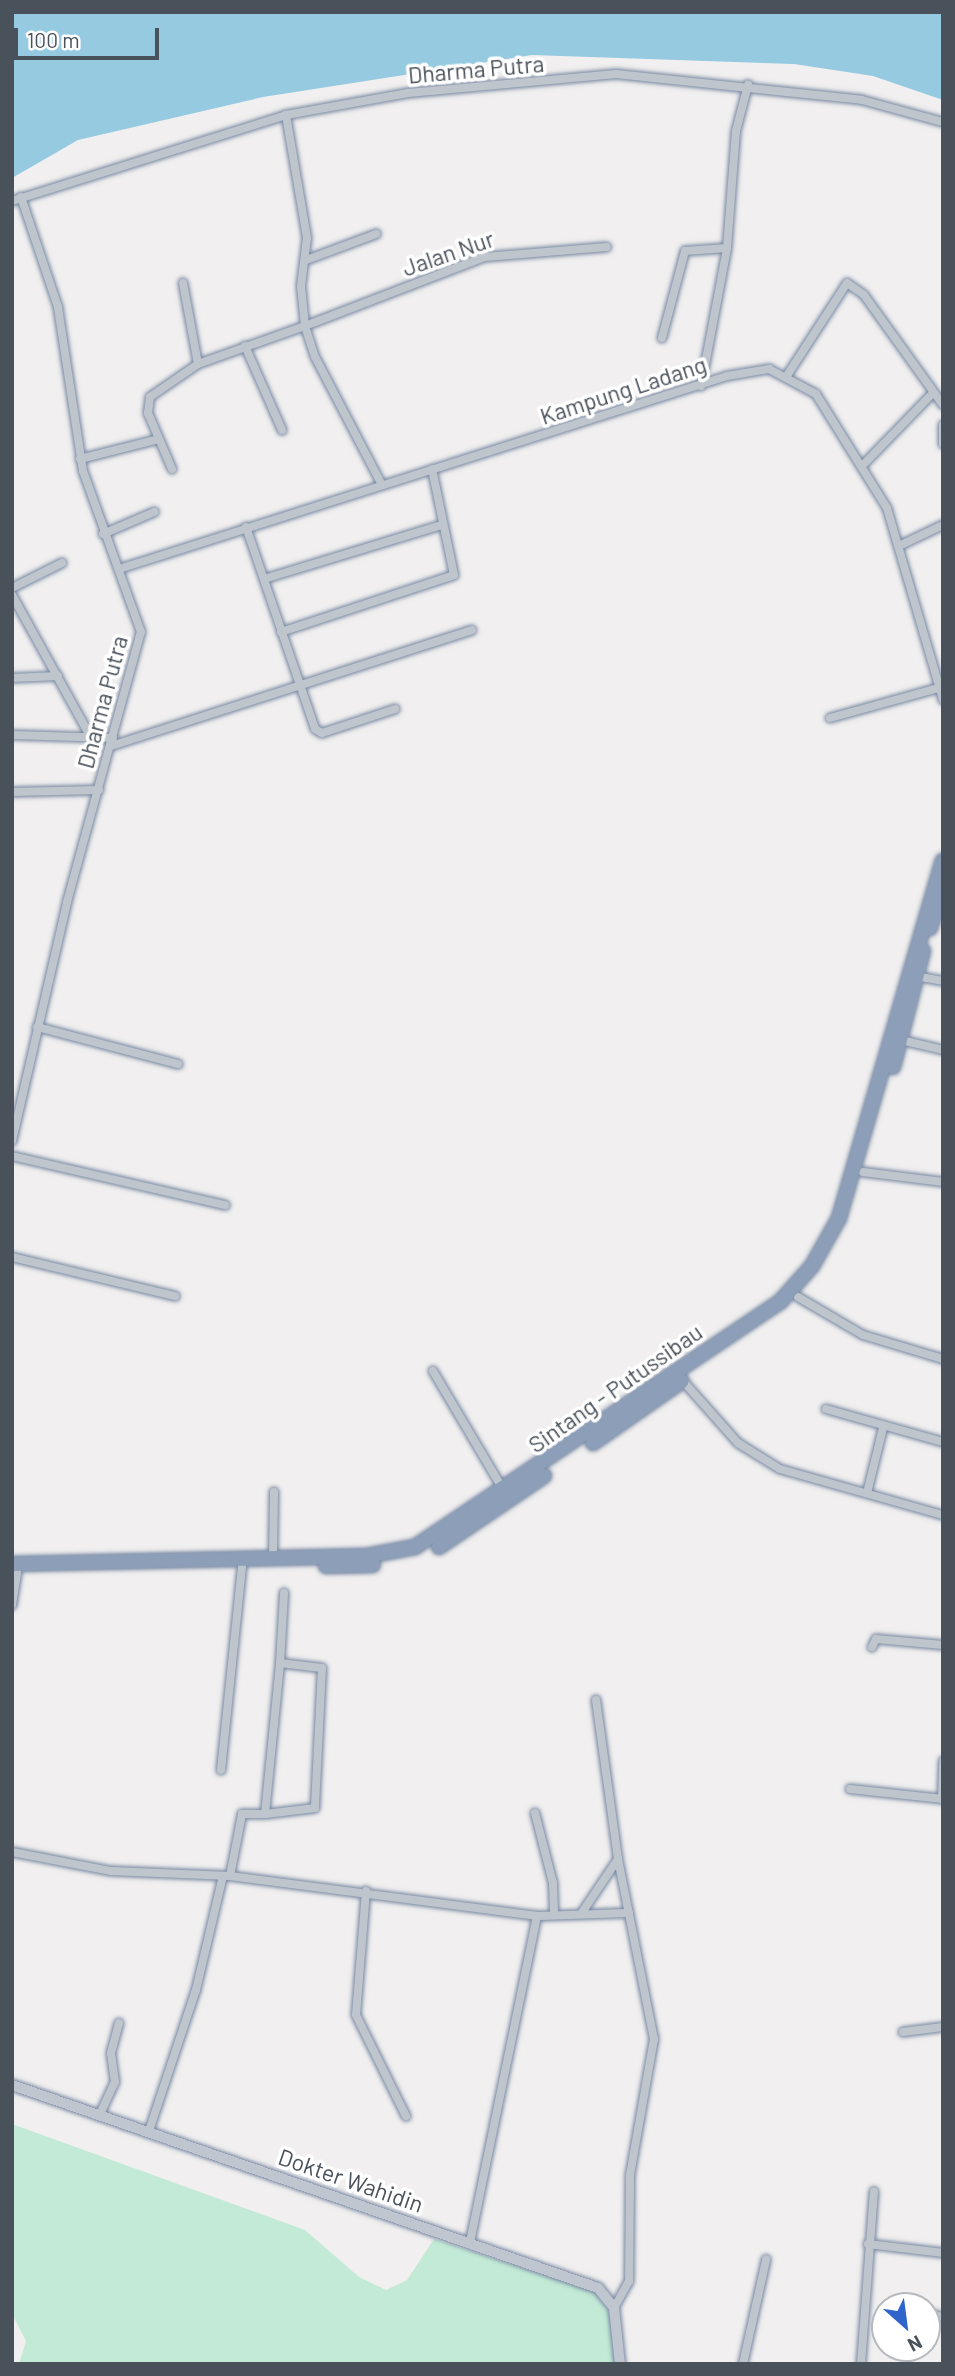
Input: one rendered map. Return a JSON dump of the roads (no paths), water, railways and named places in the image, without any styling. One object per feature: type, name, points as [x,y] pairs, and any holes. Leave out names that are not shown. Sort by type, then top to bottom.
[{"type":"highway","name":"Sintang - Putussibau","points":[[14,1569],[367,1565],[428,1552],[629,1412],[780,1302],[823,1250],[848,1192],[913,976],[943,861]]},
{"type":"highway","name":"Sintang - Putussibau","points":[[14,1569],[402,1551],[441,1535],[504,1491],[683,1381],[798,1297],[838,1238],[863,1172],[901,1040],[913,976],[943,890]]},
{"type":"street","name":"Dharma Putra","points":[[12,201],[286,115],[408,93],[615,74],[748,85],[862,100],[943,122]]},
{"type":"street","points":[[701,386],[727,248],[735,137],[748,85]]},
{"type":"street","points":[[286,115],[306,260],[305,326],[382,485]]},
{"type":"street","name":"Dharma Putra","points":[[12,1141],[14,1112],[141,632],[119,569],[103,534],[80,459],[58,307],[21,197]]},
{"type":"street","points":[[306,260],[376,234]]},
{"type":"street","name":"Jalan Nur","points":[[159,439],[146,401],[198,364],[485,257],[607,247]]},
{"type":"street","points":[[662,338],[685,251],[727,248]]},
{"type":"street","points":[[183,283],[198,364]]},
{"type":"street","points":[[943,405],[932,394],[864,295],[847,283],[788,374],[825,406],[887,508],[943,700]]},
{"type":"street","points":[[245,346],[282,430]]},
{"type":"street","name":"Kampung Ladang","points":[[119,569],[701,386],[761,369],[788,374]]},
{"type":"street","points":[[862,466],[932,394]]},
{"type":"street","points":[[943,425],[943,444]]},
{"type":"street","points":[[80,459],[159,439],[173,470]]},
{"type":"street","points":[[281,632],[451,576],[456,570],[442,524],[445,515],[432,469]]},
{"type":"street","points":[[103,534],[154,512]]},
{"type":"street","points":[[264,579],[442,524]]},
{"type":"street","points":[[899,546],[943,525]]},
{"type":"street","points":[[246,527],[281,632],[322,733],[395,709]]},
{"type":"street","points":[[12,588],[61,563]]},
{"type":"street","points":[[12,595],[90,736]]},
{"type":"street","points":[[12,735],[90,736],[112,742],[472,630]]},
{"type":"street","points":[[12,678],[58,676]]},
{"type":"street","points":[[830,718],[938,688]]},
{"type":"street","points":[[12,792],[99,790]]},
{"type":"street","points":[[913,976],[943,981]]},
{"type":"street","points":[[37,1027],[178,1064]]},
{"type":"street","points":[[901,1040],[943,1050]]},
{"type":"street","points":[[12,1156],[225,1205]]},
{"type":"street","points":[[863,1172],[943,1182]]},
{"type":"street","points":[[12,1257],[175,1296]]},
{"type":"street","points":[[798,1297],[863,1335],[943,1359]]},
{"type":"street","points":[[433,1371],[504,1491]]},
{"type":"street","points":[[683,1381],[722,1428],[758,1457],[943,1515]]},
{"type":"street","points":[[826,1409],[883,1428],[943,1442]]},
{"type":"street","points":[[867,1493],[883,1428]]},
{"type":"street","points":[[273,1557],[274,1492]]},
{"type":"street","points":[[221,1770],[242,1566]]},
{"type":"street","points":[[12,1605],[14,1569]]},
{"type":"street","points":[[265,1814],[284,1593]]},
{"type":"street","points":[[872,1647],[876,1639],[943,1645]]},
{"type":"street","points":[[149,2131],[196,1990],[242,1814],[310,1812],[317,1799],[324,1673],[280,1663]]},
{"type":"street","points":[[596,1700],[618,1859],[654,2039],[630,2175],[628,2281],[614,2308],[620,2364]]},
{"type":"street","points":[[850,1789],[942,1799],[943,1760]]},
{"type":"street","points":[[535,1814],[553,1883],[554,1915]]},
{"type":"street","points":[[12,1852],[126,1872],[226,1876],[366,1891],[537,1916],[629,1913]]},
{"type":"street","points":[[581,1914],[618,1859]]},
{"type":"street","points":[[366,1891],[356,2015],[406,2116]]},
{"type":"street","points":[[470,2242],[537,1916]]},
{"type":"street","points":[[100,2114],[115,2082],[111,2053],[119,2023]]},
{"type":"street","points":[[903,2032],[943,2026]]},
{"type":"street","name":"Dokter Wahidin","points":[[12,2085],[598,2288],[614,2308]]},
{"type":"street","points":[[862,2364],[868,2244],[874,2191]]},
{"type":"street","points":[[868,2244],[943,2253]]},
{"type":"street","points":[[743,2364],[766,2260]]},
{"type":"water","points":[[12,12],[943,12],[943,100],[873,76],[794,64],[532,55],[263,97],[78,140],[12,178]]}]
